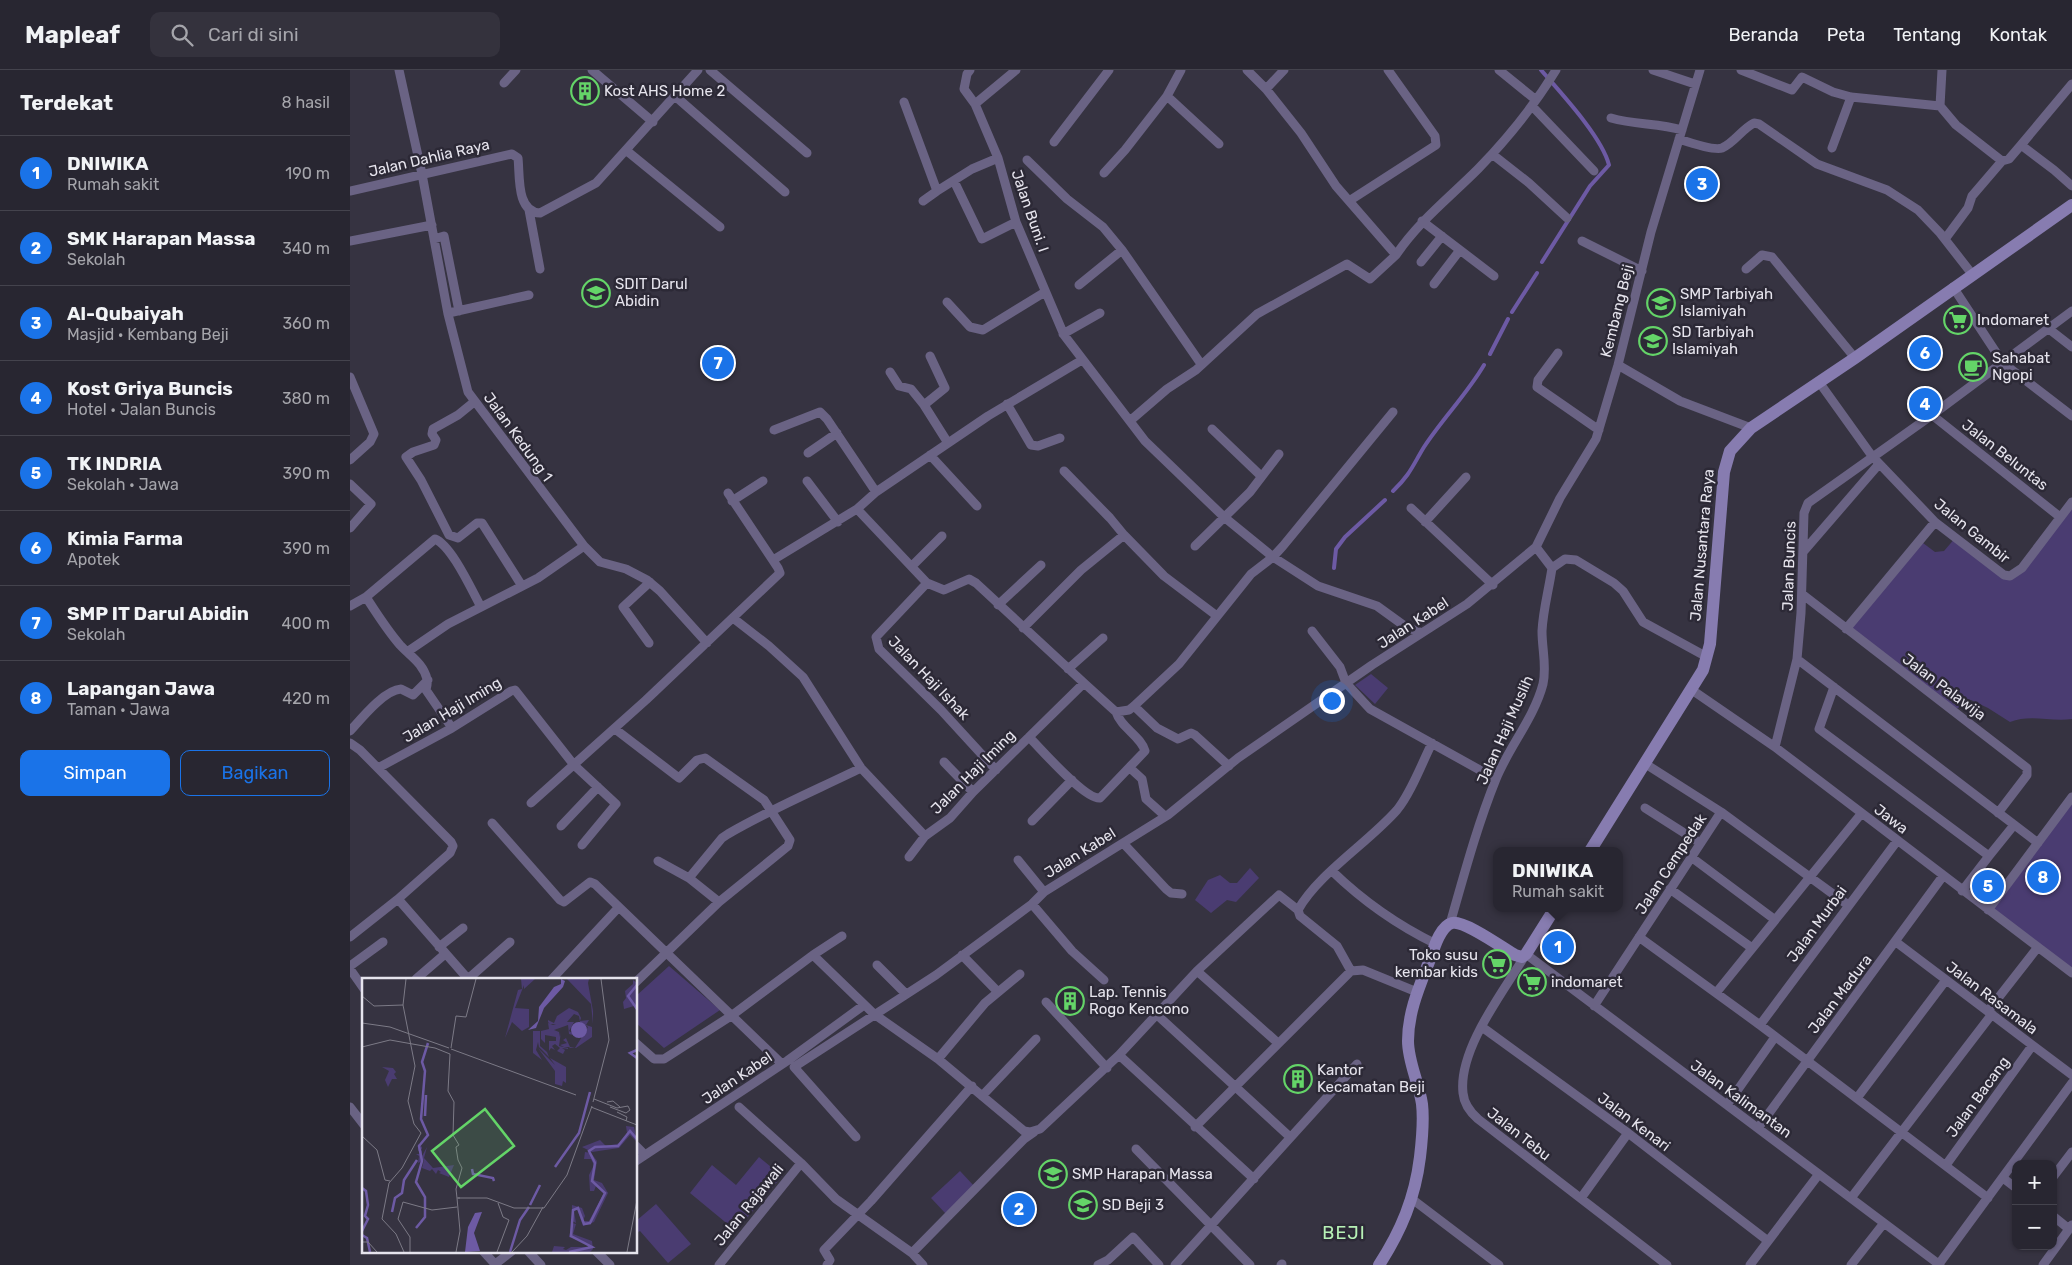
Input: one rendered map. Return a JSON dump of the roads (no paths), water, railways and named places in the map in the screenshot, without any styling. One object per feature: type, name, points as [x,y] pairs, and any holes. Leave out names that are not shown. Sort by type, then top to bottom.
[{"type":"street","name":"Jalan Kedung 1","points":[[399,70],[422,174],[448,314],[466,386],[474,402],[584,546],[600,562],[626,569],[650,582],[707,643]]},
{"type":"street","points":[[504,83],[516,70]]},
{"type":"street","points":[[592,70],[652,122]]},
{"type":"street","points":[[540,270],[529,210],[540,213],[591,188],[627,151],[698,70]]},
{"type":"street","points":[[710,70],[807,153]]},
{"type":"street","name":"Jalan Buni. I","points":[[970,70],[967,74],[964,89],[975,104],[998,158],[1016,222],[1064,334],[1082,360],[1146,441],[1224,517],[1272,557],[1318,586],[1384,610],[1406,627],[1422,633]]},
{"type":"street","points":[[975,104],[1016,70]]},
{"type":"street","points":[[1054,142],[1109,70]]},
{"type":"street","points":[[1104,173],[1127,148],[1167,96],[1180,70]]},
{"type":"street","points":[[1247,70],[1266,89],[1311,146],[1336,186],[1396,255]]},
{"type":"street","points":[[1266,89],[1284,70]]},
{"type":"street","points":[[1349,201],[1436,145],[1435,136],[1388,70]]},
{"type":"street","points":[[1499,70],[1534,103],[1594,171]]},
{"type":"street","points":[[1654,70],[1696,84]]},
{"type":"street","name":"Kembang Beji","points":[[1536,547],[1560,498],[1594,445],[1700,70]]},
{"type":"street","points":[[1741,70],[1792,90],[1802,77],[1833,92],[1852,97],[1940,106]]},
{"type":"street","points":[[1942,70],[1940,106],[1956,125],[2002,161]]},
{"type":"street","points":[[1131,420],[1166,389],[1201,364],[1257,314],[1343,265],[1347,264],[1354,267],[1370,279],[1396,255],[1422,221],[1492,154],[1534,103],[1554,73]]},
{"type":"street","points":[[1945,239],[1968,208],[1972,196],[2002,161],[2009,159],[2021,146],[2072,84]]},
{"type":"street","points":[[676,96],[786,192]]},
{"type":"street","points":[[1167,96],[1219,144]]},
{"type":"street","points":[[1832,148],[1852,97]]},
{"type":"street","points":[[904,102],[937,191]]},
{"type":"street","points":[[1611,118],[1636,124],[1668,126],[1682,130]]},
{"type":"street","points":[[1679,140],[1717,149],[1723,148],[1747,126],[1754,122],[1759,124],[1817,164],[1895,195],[1918,210],[1945,239],[1972,274]]},
{"type":"street","points":[[2021,146],[2072,186]]},
{"type":"street","points":[[627,151],[720,227]]},
{"type":"street","points":[[1492,154],[1529,183],[1567,218]]},
{"type":"street","name":"Jalan Dahlia Raya","points":[[350,191],[515,155],[518,158],[523,199],[529,210]]},
{"type":"street","points":[[923,201],[972,169],[998,158]]},
{"type":"street","points":[[1027,160],[1067,199],[1097,221],[1122,250],[1201,364]]},
{"type":"street","points":[[954,181],[982,239],[1016,222]]},
{"type":"street","name":"Jalan Nusantara Raya","points":[[1592,847],[1692,690],[1707,657],[1724,472],[1733,447],[1751,428],[2072,205]]},
{"type":"street","points":[[1422,221],[1494,276]]},
{"type":"street","points":[[350,241],[432,225]]},
{"type":"street","points":[[434,239],[444,236],[459,311]]},
{"type":"street","points":[[1421,262],[1442,236]]},
{"type":"street","points":[[1582,241],[1642,271]]},
{"type":"street","points":[[1079,285],[1122,250]]},
{"type":"street","points":[[1434,284],[1460,250]]},
{"type":"street","points":[[1746,269],[1762,255],[1772,257],[1854,358]]},
{"type":"street","points":[[1953,287],[2003,364],[2072,416]]},
{"type":"street","points":[[947,302],[970,327],[983,330],[1046,292]]},
{"type":"street","points":[[448,314],[529,295]]},
{"type":"street","name":"Jalan Buncis","points":[[1775,748],[1797,659],[1802,594],[1804,513],[1808,503],[2003,364],[2072,311]]},
{"type":"street","points":[[1064,334],[1100,313]]},
{"type":"street","points":[[2049,329],[2072,347]]},
{"type":"street","points":[[1558,353],[1538,380],[1538,387],[1599,430]]},
{"type":"street","points":[[924,405],[945,388],[944,382],[930,356]]},
{"type":"street","points":[[773,560],[838,522],[857,509],[876,492],[1007,404],[1082,360]]},
{"type":"street","points":[[1618,365],[1680,401],[1751,428]]},
{"type":"street","points":[[890,372],[899,386],[911,389],[924,405],[948,443]]},
{"type":"street","points":[[350,377],[374,434],[370,442],[350,460]]},
{"type":"street","name":"Jalan Gambir","points":[[1819,382],[1879,464],[1935,522],[2004,575],[2010,576],[2022,568],[2072,502]]},
{"type":"street","points":[[474,402],[458,416],[433,429],[436,440],[434,445],[413,452],[406,458],[421,480],[449,535],[458,538],[479,522],[482,523],[522,586]]},
{"type":"street","points":[[1007,404],[1031,445],[1038,446],[1060,438]]},
{"type":"street","points":[[774,430],[820,412],[876,492]]},
{"type":"street","points":[[1116,712],[1129,710],[1179,664],[1251,574],[1272,557],[1393,412]]},
{"type":"street","name":"Jalan Beluntas","points":[[1932,415],[2060,517]]},
{"type":"street","points":[[1212,429],[1261,476]]},
{"type":"street","points":[[808,453],[836,433]]},
{"type":"street","points":[[1196,546],[1250,492],[1279,454]]},
{"type":"street","points":[[930,455],[977,506]]},
{"type":"street","points":[[1802,552],[1879,464]]},
{"type":"street","points":[[1064,471],[1164,576],[1216,616]]},
{"type":"street","points":[[1425,522],[1466,477]]},
{"type":"street","points":[[807,481],[838,522]]},
{"type":"street","points":[[531,803],[615,729],[780,574],[773,560],[730,497],[763,482]]},
{"type":"street","points":[[350,484],[371,504],[350,528]]},
{"type":"street","points":[[1411,508],[1493,585]]},
{"type":"street","points":[[857,509],[927,583],[944,590],[969,579],[1116,712],[1120,723],[1145,748],[1143,754],[1100,798],[1093,797],[1072,780],[1029,737]]},
{"type":"street","points":[[1846,629],[1935,522]]},
{"type":"street","points":[[1023,628],[1081,570],[1124,535]]},
{"type":"street","points":[[912,566],[942,536]]},
{"type":"street","points":[[350,606],[366,597],[435,539],[442,542],[481,608]]},
{"type":"street","points":[[407,652],[436,632],[522,586],[584,546]]},
{"type":"street","points":[[1536,547],[1552,568],[1565,559],[1576,560],[1619,586],[1643,622],[1707,657]]},
{"type":"street","name":"Jalan Kabel","points":[[856,1137],[794,1067],[962,955],[1032,904],[1044,892],[1165,816],[1228,766],[1346,683],[1493,585],[1536,547]]},
{"type":"street","points":[[998,605],[1041,565]]},
{"type":"street","name":"Jalan Haji Muslih","points":[[1450,924],[1474,839],[1496,779],[1533,708],[1542,685],[1545,667],[1542,623],[1552,568]]},
{"type":"street","points":[[649,643],[623,607],[650,582]]},
{"type":"street","name":"Jalan Haji Ishak","points":[[927,583],[876,637],[876,642],[879,649],[941,710],[996,770]]},
{"type":"street","name":"Jalan Palawija","points":[[1802,594],[2027,768],[2028,772],[2024,779],[1998,813]]},
{"type":"street","points":[[366,597],[380,620],[407,652],[415,658],[428,680],[426,690],[452,728]]},
{"type":"street","points":[[733,618],[769,646],[803,677],[861,768],[925,836]]},
{"type":"street","points":[[1312,631],[1340,667],[1346,683],[1370,709],[1496,779]]},
{"type":"street","points":[[1068,669],[1103,638]]},
{"type":"street","points":[[1797,659],[2038,843]]},
{"type":"street","points":[[350,731],[373,706],[394,692],[401,689],[413,695],[428,680]]},
{"type":"street","name":"Jalan Haji Iming","points":[[909,857],[925,836],[943,824],[1084,683]]},
{"type":"street","points":[[1834,688],[1819,729],[1989,856]]},
{"type":"street","name":"Jalan Haji Iming","points":[[378,768],[452,728],[510,690],[515,690],[574,765]]},
{"type":"street","name":"Jawa","points":[[1692,690],[1775,748],[2072,973]]},
{"type":"street","points":[[1134,706],[1157,728],[1178,739],[1191,733],[1195,735],[1228,766]]},
{"type":"street","points":[[615,729],[679,778],[697,760],[705,758],[764,800],[772,809],[788,836],[790,843],[719,902],[638,980]]},
{"type":"street","points":[[350,743],[378,768],[453,846],[450,854],[350,937]]},
{"type":"street","points":[[1298,910],[1302,903],[1332,872],[1398,809],[1432,743]]},
{"type":"street","points":[[944,762],[973,792]]},
{"type":"street","points":[[1644,763],[1721,812],[1848,905]]},
{"type":"street","points":[[574,765],[616,804],[582,845]]},
{"type":"street","points":[[688,878],[722,838],[772,809],[787,805],[861,768]]},
{"type":"street","points":[[1130,768],[1142,779],[1146,799],[1165,816]]},
{"type":"street","points":[[1032,821],[1072,780]]},
{"type":"street","points":[[561,826],[598,787]]},
{"type":"street","points":[[1988,910],[2072,797]]},
{"type":"street","points":[[1646,808],[1700,843]]},
{"type":"street","name":"Jalan Cempedak","points":[[1594,1006],[1721,812]]},
{"type":"street","points":[[1716,992],[1861,814]]},
{"type":"street","points":[[492,823],[560,900],[564,902],[590,882],[599,888],[782,1064]]},
{"type":"street","points":[[1962,891],[2014,825]]},
{"type":"street","name":"Jalan Murbai","points":[[1760,1025],[1897,841]]},
{"type":"street","points":[[1123,843],[1166,890],[1171,893],[1182,894]]},
{"type":"street","points":[[1691,857],[1774,920]]},
{"type":"street","points":[[1018,860],[1044,892]]},
{"type":"street","points":[[658,861],[688,878],[719,902]]},
{"type":"street","points":[[1332,872],[1358,895],[1404,928],[1436,944]]},
{"type":"street","name":"Jalan Madura","points":[[1758,1128],[1944,876]]},
{"type":"street","points":[[1670,889],[1752,948]]},
{"type":"street","points":[[813,955],[864,1006],[938,1059],[1024,1131],[1040,1130],[1107,1068],[1197,971],[1275,897],[1282,896],[1298,910],[1300,916],[1342,951],[1351,971]]},
{"type":"street","points":[[398,899],[467,978]]},
{"type":"street","points":[[1032,904],[1072,951],[1104,980]]},
{"type":"street","points":[[553,978],[618,908]]},
{"type":"street","points":[[1379,1265],[1402,1227],[1412,1199],[1419,1163],[1423,1115],[1408,1041],[1410,1014],[1436,944],[1450,924],[1460,924],[1515,956],[1524,956],[1552,912]]},
{"type":"street","points":[[417,978],[463,928]]},
{"type":"street","points":[[638,1045],[654,1059],[660,1060],[731,1016],[813,955],[842,936]]},
{"type":"street","points":[[1639,937],[1716,992],[1988,1198]]},
{"type":"street","points":[[362,987],[350,968],[383,942]]},
{"type":"street","points":[[469,978],[510,942]]},
{"type":"street","name":"Jalan Rasamala","points":[[1896,942],[2072,1075]]},
{"type":"street","points":[[1851,1198],[2038,947]]},
{"type":"street","points":[[962,955],[997,991]]},
{"type":"street","name":"Jalan Kalimantan","points":[[1524,956],[1758,1128],[1939,1265]]},
{"type":"street","name":"Jalan Tebu","points":[[1524,956],[1472,1046],[1462,1092],[1466,1106],[1478,1119],[1667,1265]]},
{"type":"street","points":[[877,964],[906,994]]},
{"type":"street","points":[[1195,1127],[1351,971],[1363,970],[1417,992]]},
{"type":"street","points":[[1197,971],[1278,1042]]},
{"type":"street","points":[[938,1059],[997,991],[1020,974]]},
{"type":"street","points":[[1857,1098],[1946,980]]},
{"type":"street","points":[[1046,1002],[1107,1068]]},
{"type":"street","name":"Jalan Kabel","points":[[638,1160],[782,1064],[864,1006]]},
{"type":"street","points":[[1156,1014],[1290,1137]]},
{"type":"street","name":"Jalan Kenari","points":[[1482,1027],[1628,1133],[1768,1241]]},
{"type":"street","points":[[1726,1105],[1775,1037]]},
{"type":"street","points":[[982,1096],[1036,1039]]},
{"type":"street","name":"Jalan Bacang","points":[[1946,1165],[2032,1046]]},
{"type":"street","points":[[1120,1055],[1195,1127],[1254,1179]]},
{"type":"street","points":[[1175,1265],[1357,1064]]},
{"type":"street","points":[[1939,1265],[2072,1082]]},
{"type":"street","points":[[827,1265],[830,1260],[824,1250],[856,1214],[871,1201],[972,1086]]},
{"type":"street","points":[[350,1107],[362,1122]]},
{"type":"street","name":"Jalan Rajawali","points":[[739,1107],[801,1163],[836,1199],[912,1252],[923,1265]]},
{"type":"street","points":[[912,1252],[1024,1138],[1035,1131]]},
{"type":"street","points":[[1581,1198],[1628,1133]]},
{"type":"street","points":[[638,1148],[645,1155]]},
{"type":"street","points":[[1136,1149],[1250,1265]]},
{"type":"street","points":[[2057,1172],[2072,1152]]},
{"type":"street","name":"Jalan Rajawali","points":[[719,1265],[801,1163]]},
{"type":"street","points":[[1750,1265],[1819,1174]]},
{"type":"street","points":[[2003,1178],[2012,1185]]},
{"type":"street","points":[[1412,1199],[1499,1265]]},
{"type":"street","points":[[2046,1264],[2070,1227],[2057,1219]]},
{"type":"street","points":[[1851,1265],[1884,1223]]},
{"type":"street","points":[[1098,1265],[1108,1260],[1133,1237],[1159,1265]]},
{"type":"street","points":[[485,1252],[495,1264],[511,1252]]},
{"type":"street","points":[[529,1252],[541,1265]]},
{"type":"street","points":[[597,1252],[610,1265]]},
{"type":"waterway","points":[[1541,70],[1590,129],[1605,154],[1609,165],[1590,186],[1542,262]]},
{"type":"waterway","points":[[1512,312],[1537,273]]},
{"type":"waterway","points":[[1490,354],[1508,319]]},
{"type":"waterway","points":[[1393,491],[1407,475],[1431,436],[1484,365]]},
{"type":"waterway","points":[[1334,568],[1336,549],[1345,537],[1385,500]]},
{"type":"place","name":"Kost AHS Home 2","points":[[585,91]]},
{"type":"place","name":"Al-Qubaiyah","points":[[1702,184]]},
{"type":"place","name":"SDIT Darul Abidin","points":[[596,293]]},
{"type":"place","name":"SMP Tarbiyah Islamiyah","points":[[1661,303]]},
{"type":"place","name":"Indomaret","points":[[1958,320]]},
{"type":"place","name":"SD Tarbiyah Islamiyah","points":[[1653,341]]},
{"type":"place","name":"Kimia Farma","points":[[1925,353]]},
{"type":"place","name":"SMP IT Darul Abidin","points":[[718,363]]},
{"type":"place","name":"Sahabat Ngopi","points":[[1973,367]]},
{"type":"place","name":"Kost Griya Buncis","points":[[1925,404]]},
{"type":"place","name":"Lapangan Jawa","points":[[2043,877]]},
{"type":"place","name":"TK INDRIA","points":[[1988,886]]},
{"type":"place","name":"DNIWIKA","points":[[1558,947]]},
{"type":"place","name":"Toko susu kembar kids","points":[[1497,964]]},
{"type":"place","name":"indomaret","points":[[1532,982]]},
{"type":"place","name":"Lap. Tennis Rogo Kencono","points":[[1070,1001]]},
{"type":"place","name":"Kantor Kecamatan Beji","points":[[1298,1079]]},
{"type":"place","name":"SMP Harapan Massa","points":[[1053,1174]]},
{"type":"place","name":"SD Beji 3","points":[[1083,1205]]},
{"type":"place","name":"SMK Harapan Massa","points":[[1019,1209]]},
{"type":"district","name":"BEJI","points":[[1344,1233]]}]
